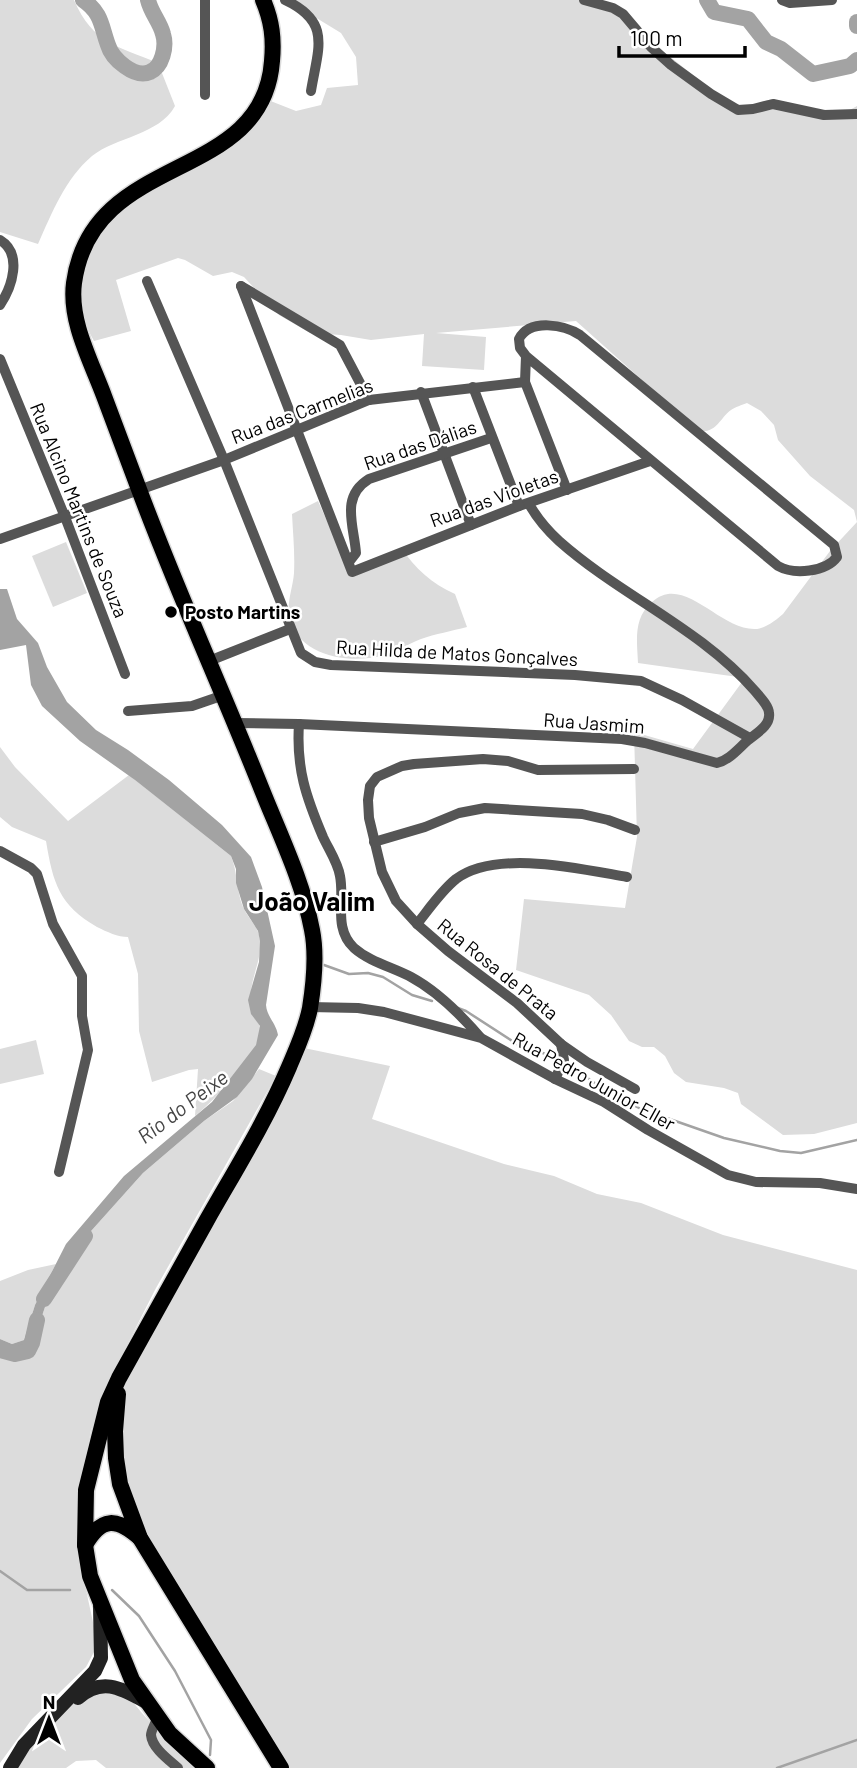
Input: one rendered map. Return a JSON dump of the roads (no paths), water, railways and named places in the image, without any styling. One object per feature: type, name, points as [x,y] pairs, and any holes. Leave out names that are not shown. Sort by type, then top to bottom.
[{"type":"main road","points":[[207,1768],[170,1734],[132,1680],[90,1576],[85,1545],[86,1490],[108,1402],[266,1118],[300,1040],[310,1007],[315,949],[309,917],[285,848],[139,491],[78,324],[74,297],[79,260],[96,226],[113,207],[150,182],[230,139],[258,110],[268,87],[273,51],[271,19],[263,0]]},
{"type":"main road","points":[[120,1378],[115,1431],[116,1458],[120,1484],[140,1538],[281,1768]]},
{"type":"main road","points":[[85,1545],[94,1530],[102,1524],[114,1522],[128,1527],[140,1538]]},
{"type":"main road","points":[[10,1768],[24,1745],[95,1671],[101,1658],[100,1605]]},
{"type":"main road","points":[[24,1745],[87,1690],[103,1686],[118,1687],[148,1703]]},
{"type":"main road","points":[[265,1742],[275,1768]]},
{"type":"street","points":[[205,0],[205,95]]},
{"type":"street","points":[[285,0],[307,13],[317,27],[317,50],[311,91]]},
{"type":"street","points":[[584,0],[613,8],[623,14],[651,47],[671,65],[738,110],[773,104],[824,115],[857,114]]},
{"type":"street","points":[[782,0],[790,3],[832,0]]},
{"type":"street","points":[[0,240],[8,247],[14,268],[10,285],[0,305]]},
{"type":"street","name":"Rua Hilda de Matos Gonçalves","points":[[148,281],[224,460],[301,653],[315,662],[331,665],[575,675],[641,681],[682,700],[750,738]]},
{"type":"street","points":[[351,567],[241,286],[340,345],[369,400]]},
{"type":"street","points":[[557,326],[571,329],[834,545],[836,560],[810,570],[784,569],[526,356],[519,343],[522,334],[527,331],[557,326]]},
{"type":"street","points":[[526,356],[525,382],[567,490]]},
{"type":"street","name":"Rua Alcino Martins de Souza","points":[[0,359],[65,517],[125,674]]},
{"type":"street","name":"Rua das Carmelias","points":[[0,539],[224,460],[369,400],[525,382]]},
{"type":"street","points":[[473,387],[491,438],[524,505]]},
{"type":"street","points":[[421,392],[471,524]]},
{"type":"street","name":"Rua das Dálias","points":[[351,567],[356,553],[351,506],[356,488],[369,478],[491,438]]},
{"type":"street","name":"Rua das Violetas","points":[[351,567],[650,461]]},
{"type":"street","name":"Rua Jasmim","points":[[236,723],[622,739],[717,763],[728,759],[766,724],[769,712],[743,678],[715,651],[587,564],[524,505]]},
{"type":"street","points":[[209,661],[290,629]]},
{"type":"street","points":[[128,711],[192,706],[224,695]]},
{"type":"street","points":[[299,724],[298,760],[301,778],[316,820],[340,872],[341,916],[346,938],[365,956],[419,983],[457,1013],[481,1038]]},
{"type":"street","name":"Rua Rosa de Prata","points":[[555,1079],[564,1060],[561,1044],[517,1003],[417,924],[390,891],[369,818],[370,786],[377,777],[402,766],[483,759],[508,761],[538,770],[634,769]]},
{"type":"street","points":[[374,842],[425,827],[459,813],[485,808],[582,814],[635,830]]},
{"type":"street","points":[[0,851],[31,867],[37,874],[53,924],[83,981],[82,1016],[88,1050],[59,1172]]},
{"type":"street","name":"Rua Rosa de Prata","points":[[417,924],[457,878],[496,865],[512,863],[627,877]]},
{"type":"street","name":"Rua Pedro Junior Eller","points":[[310,1007],[384,1012],[481,1038],[555,1079],[584,1091],[728,1175],[756,1182],[820,1183],[857,1189]]},
{"type":"street","points":[[561,1044],[635,1089]]},
{"type":"street","points":[[157,1718],[151,1738],[164,1756],[178,1768]]},
{"type":"waterway","points":[[83,0],[97,15],[114,56],[138,73],[150,72],[158,66],[164,45],[162,30],[148,0]]},
{"type":"waterway","points":[[707,0],[714,12],[748,19],[766,42],[781,49],[813,74],[850,66],[857,60]]},
{"type":"waterway","points":[[324,965],[349,974],[368,973],[383,977],[412,995],[432,1001]]},
{"type":"waterway","points":[[458,1008],[517,1044],[557,1058]]},
{"type":"waterway","points":[[569,1065],[609,1093],[641,1109],[724,1138],[801,1153],[857,1140]]},
{"type":"waterway","name":"Rio do Peixe","points":[[44,1299],[85,1236]]},
{"type":"waterway","name":"Rio do Peixe","points":[[0,1350],[15,1354],[28,1351],[37,1320]]},
{"type":"waterway","points":[[0,1571],[27,1590],[70,1590]]},
{"type":"waterway","points":[[112,1590],[139,1616],[175,1671],[211,1740],[210,1755]]},
{"type":"waterway","points":[[777,1768],[857,1740]]},
{"type":"place","name":"Posto Martins","points":[[171,612]]},
{"type":"district","name":"João Valim","points":[[312,902]]}]
